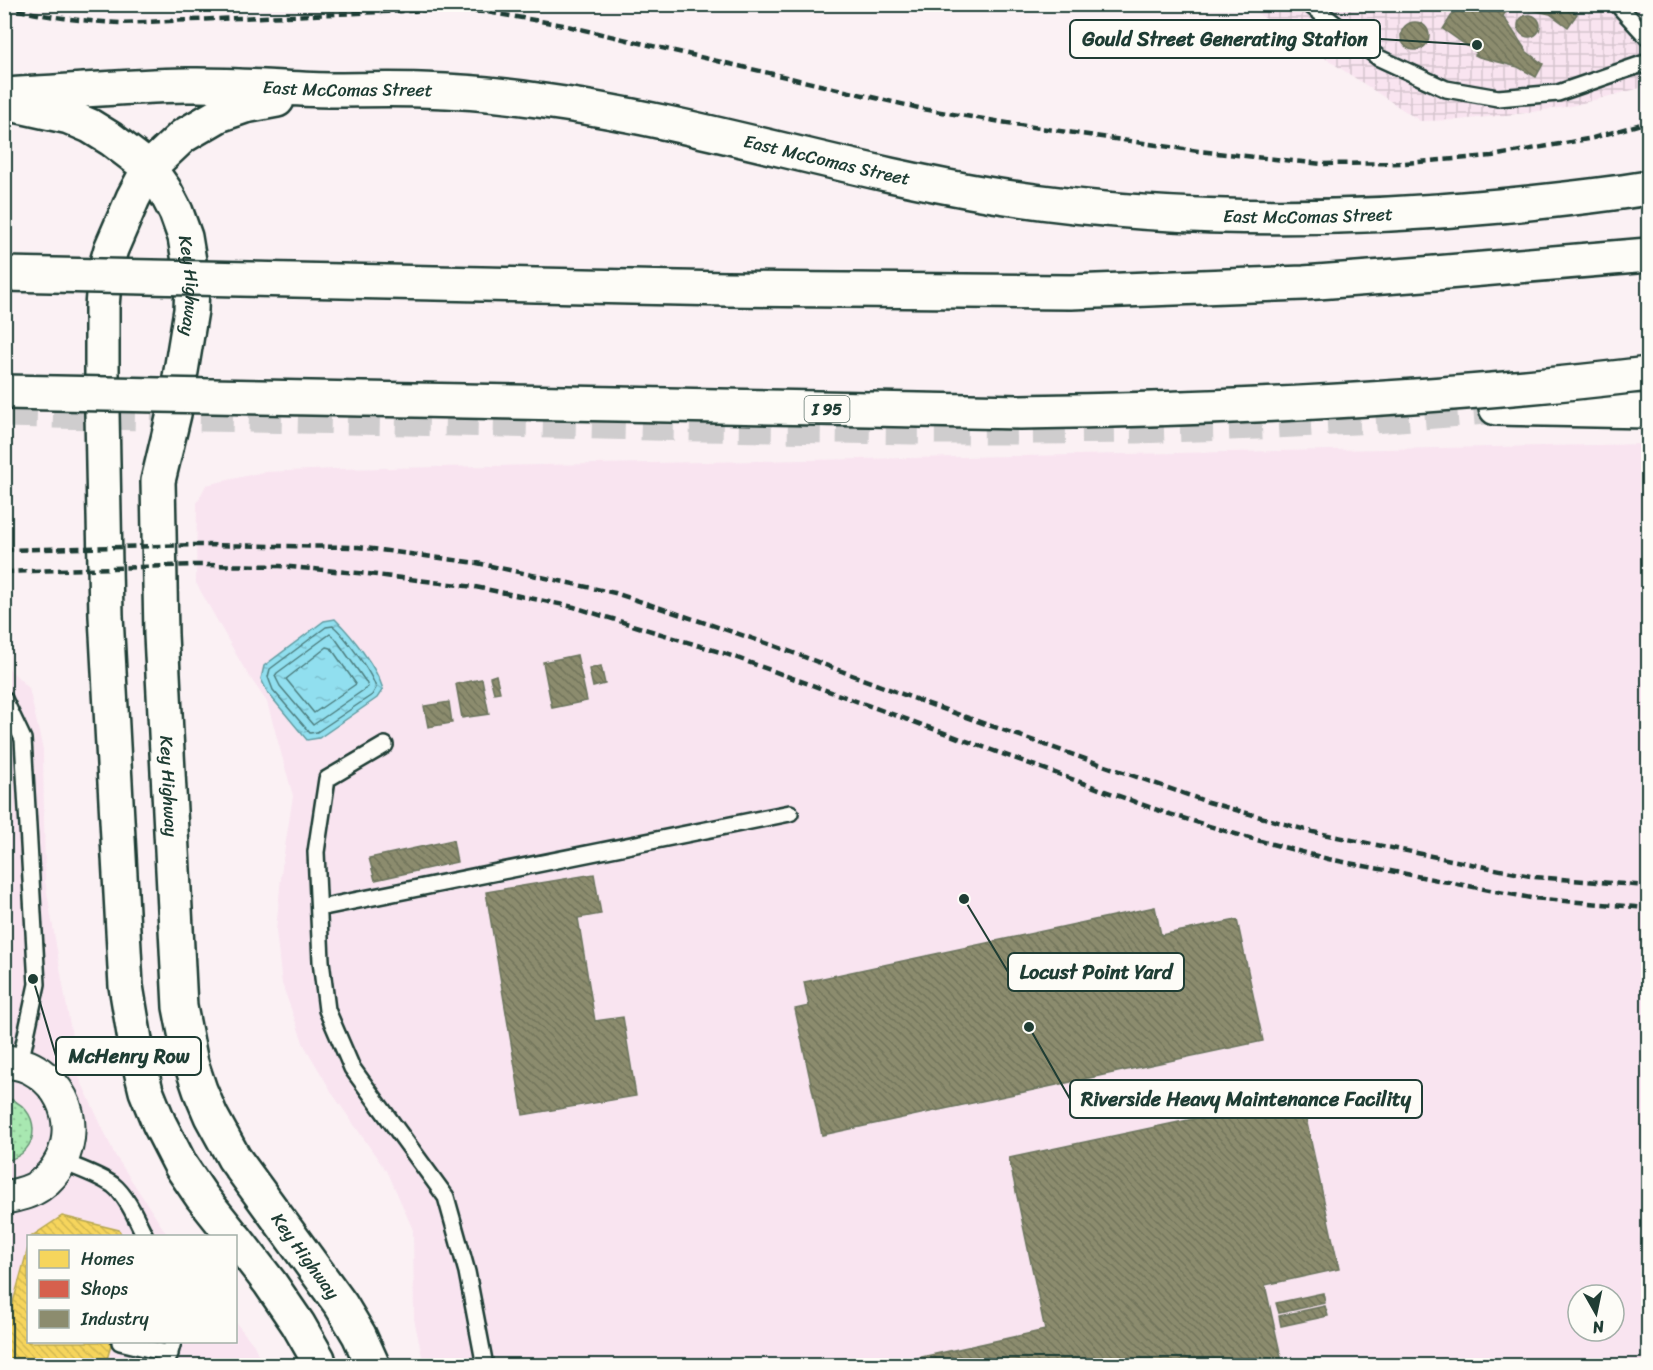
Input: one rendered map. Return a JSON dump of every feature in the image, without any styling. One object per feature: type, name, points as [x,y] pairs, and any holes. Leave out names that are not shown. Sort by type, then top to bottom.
[{"type":"main road","name":"East McComas Street","points":[[4,95],[188,85],[332,90],[414,89],[480,93],[600,109],[654,119],[919,182],[993,195],[1069,206],[1197,216],[1317,217],[1385,214],[1526,203],[1648,188]]},
{"type":"main road","points":[[232,1235],[181,1166],[159,1123],[146,1091],[126,986],[106,616],[102,413],[102,307],[105,270],[111,249],[133,198],[149,168],[183,136],[219,115],[244,106],[332,90]]},
{"type":"main road","name":"Key Highway","points":[[4,102],[69,117],[111,139],[149,168],[164,189],[185,237],[192,285],[191,310],[174,414],[158,481],[162,647],[180,1007],[191,1064],[211,1116],[234,1158],[341,1305],[373,1365]]},
{"type":"main road","points":[[4,274],[727,289],[1071,292],[1304,283],[1648,255]]},
{"type":"main road","name":"I 95","points":[[4,392],[1020,412],[1137,410],[1371,400],[1648,374]]},
{"type":"main road","points":[[1496,408],[1648,411]]},
{"type":"main road","points":[[237,1242],[270,1282],[298,1324],[320,1365]]},
{"type":"street","points":[[4,1198],[21,1195],[37,1187],[51,1176],[61,1161],[68,1142],[69,1122],[64,1103],[53,1085],[38,1072],[12,1062]]},
{"type":"lane","points":[[1309,4],[1379,58],[1446,89],[1498,98],[1558,93],[1648,62]]},
{"type":"lane","points":[[1617,4],[1648,38]]},
{"type":"lane","points":[[4,699],[23,739],[37,984],[12,1062]]},
{"type":"lane","points":[[385,745],[327,779],[316,852],[321,961],[327,1010],[352,1068],[446,1197],[467,1272],[485,1365]]},
{"type":"lane","points":[[319,908],[790,813]]},
{"type":"lane","points":[[61,1161],[113,1185],[131,1208],[144,1235]]},
{"type":"lane","points":[[128,1343],[170,1354]]},
{"type":"shaded area","points":[[1245,5],[1648,5],[1648,86],[1571,106],[1526,113],[1458,120],[1420,121]]},
{"type":"shaded area","points":[[1648,444],[1648,1227],[1639,1230],[1648,1271],[1648,1365],[424,1365],[414,1319],[413,1230],[389,1175],[334,1096],[304,1045],[282,984],[276,931],[282,866],[293,796],[267,702],[245,670],[196,583],[197,503],[206,485],[263,472]]},
{"type":"shaded area","points":[[4,664],[29,688],[43,750],[45,881],[79,1077],[115,1155],[167,1235],[27,1235],[27,1343],[237,1343],[237,1324],[254,1345],[263,1365],[5,1365]]},
{"type":"green space","points":[[4,1097],[17,1102],[26,1110],[33,1129],[26,1149],[5,1161]]},
{"type":"water","points":[[335,619],[363,652],[383,689],[377,698],[319,738],[307,740],[268,693],[261,679],[264,666],[324,621]]},
{"type":"building: Homes","points":[[62,1216],[119,1230],[122,1235],[34,1235]]},
{"type":"building: Homes","points":[[27,1252],[27,1343],[112,1343],[105,1366],[4,1366],[4,1335]]},
{"type":"building: Shops","points":[[4,931],[10,941],[4,960]]},
{"type":"building: Industry","points":[[1459,4],[1563,4],[1577,14],[1568,27],[1550,14],[1510,5],[1503,16],[1527,52],[1543,64],[1536,77],[1518,67],[1475,55],[1477,53],[1443,29]]},
{"type":"building: Industry","points":[[1525,15],[1533,15],[1540,22],[1540,30],[1533,37],[1525,37],[1518,30],[1518,22]]},
{"type":"building: Industry","points":[[1415,22],[1425,26],[1429,36],[1425,46],[1415,50],[1405,46],[1401,36],[1405,26]]},
{"type":"building: Industry","points":[[577,655],[587,701],[552,708],[543,662]]},
{"type":"building: Industry","points":[[601,666],[605,684],[593,687],[589,669]]},
{"type":"building: Industry","points":[[496,675],[500,692],[494,693],[490,677]]},
{"type":"building: Industry","points":[[482,679],[489,714],[462,718],[456,684]]},
{"type":"building: Industry","points":[[449,702],[452,723],[428,727],[424,706]]},
{"type":"building: Industry","points":[[453,840],[457,862],[375,880],[369,858]]},
{"type":"building: Industry","points":[[594,874],[601,914],[578,918],[595,1021],[623,1017],[636,1096],[523,1115],[486,892]]},
{"type":"building: Industry","points":[[1155,907],[1161,935],[1237,920],[1263,1041],[822,1135],[795,1009],[809,1006],[804,982]]},
{"type":"building: Industry","points":[[1301,1096],[1339,1269],[1265,1285],[1283,1366],[881,1366],[1045,1330],[1009,1158]]},
{"type":"building: Industry","points":[[1323,1293],[1325,1303],[1279,1313],[1276,1303]]},
{"type":"building: Industry","points":[[1325,1306],[1328,1316],[1281,1326],[1279,1316]]},
{"type":"tunnel","points":[[1579,399],[1648,391]]},
{"type":"tunnel","points":[[4,411],[701,425],[1027,428],[1256,423],[1373,417],[1524,405]]},
{"type":"railway","points":[[4,6],[62,18],[121,23],[429,10],[487,12],[563,25],[923,109],[1198,151],[1322,164],[1405,163],[1492,156],[1593,138],[1648,122]]},
{"type":"railway","points":[[4,550],[197,545],[358,547],[477,563],[615,593],[775,646],[926,703],[1208,802],[1313,832],[1535,877],[1648,886]]},
{"type":"railway","points":[[4,572],[196,565],[280,566],[475,587],[574,607],[726,654],[1163,812],[1242,836],[1328,859],[1531,898],[1648,908]]},
{"type":"place","name":"Gould Street Generating Station","points":[[1477,45]]},
{"type":"place","name":"Locust Point Yard","points":[[964,899]]},
{"type":"place","name":"McHenry Row","points":[[33,979]]},
{"type":"place","name":"Riverside Heavy Maintenance Facility","points":[[1029,1027]]}]
